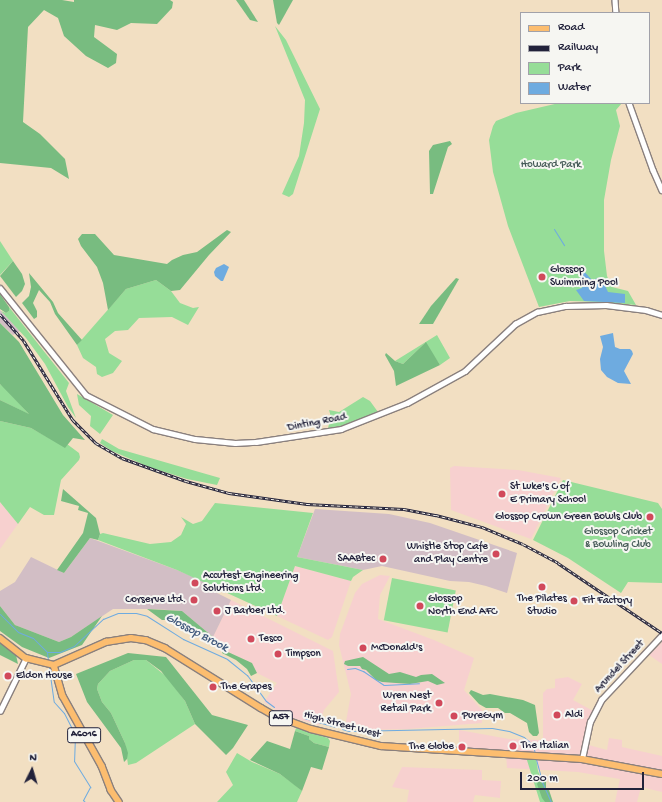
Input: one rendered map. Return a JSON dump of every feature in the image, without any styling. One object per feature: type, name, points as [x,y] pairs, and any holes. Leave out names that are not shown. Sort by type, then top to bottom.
[{"type":"main road","points":[[0,638],[26,658],[54,665]]},
{"type":"main road","name":"High Street West","points":[[54,665],[106,642],[131,638],[146,640],[165,648],[273,715],[311,729],[390,747],[541,755],[582,759]]},
{"type":"main road","name":"A6016","points":[[54,665],[63,696],[102,766],[112,790],[119,802]]},
{"type":"main road","name":"A57","points":[[582,759],[662,774]]},
{"type":"street","points":[[615,0],[616,12]]},
{"type":"street","points":[[629,104],[653,170],[662,190]]},
{"type":"street","name":"Dinting Road","points":[[0,288],[86,395],[153,428],[195,439],[235,443],[256,442],[341,429],[407,403],[447,383],[465,372],[515,324],[537,312],[565,306],[606,305],[646,310],[662,315]]},
{"type":"street","name":"Arundel Street","points":[[582,759],[590,722],[601,700],[662,635]]},
{"type":"street","points":[[0,711],[26,658]]},
{"type":"shaded area","points":[[0,310],[20,331],[13,335],[0,323]]},
{"type":"shaded area","name":"St Luke's C of E Primary School","points":[[454,466],[518,470],[561,478],[531,539],[451,510],[450,468]]},
{"type":"shaded area","points":[[0,502],[18,524],[0,549]]},
{"type":"shaded area","points":[[315,509],[389,514],[430,523],[517,553],[507,593],[469,582],[450,581],[382,566],[363,570],[297,557]]},
{"type":"shaded area","points":[[90,538],[203,581],[207,588],[231,600],[213,637],[182,611],[154,609],[113,609],[71,637],[59,642],[15,625],[0,606],[0,591],[15,582],[31,557],[64,573]]},
{"type":"shaded area","points":[[295,566],[351,581],[332,637],[328,640],[277,616]]},
{"type":"shaded area","points":[[380,575],[390,576],[380,595],[378,619],[434,640],[474,658],[464,690],[482,710],[482,723],[408,729],[366,730],[345,727],[351,694],[339,645],[340,634],[355,593],[362,584]]},
{"type":"shaded area","points":[[231,600],[333,651],[339,692],[324,710],[319,725],[285,716],[264,702],[277,683],[257,673],[252,663],[228,652],[214,641],[213,637]]},
{"type":"shaded area","points":[[662,642],[662,664],[649,655]]},
{"type":"shaded area","points":[[568,677],[582,684],[573,700],[595,712],[585,744],[607,750],[609,738],[622,740],[622,747],[662,756],[662,792],[641,787],[637,802],[615,802],[620,779],[578,772],[507,768],[506,753],[459,750],[459,730],[509,739],[543,740],[543,693],[547,689],[555,688],[555,679]]},
{"type":"shaded area","points":[[402,767],[482,770],[482,780],[501,781],[500,798],[475,795],[473,802],[407,802],[409,790],[392,787]]},
{"type":"green space","points":[[0,0],[62,0],[74,2],[74,0],[170,0],[173,2],[172,8],[157,24],[131,23],[117,30],[95,25],[94,37],[117,54],[116,63],[108,68],[86,56],[64,36],[58,18],[44,10],[28,27],[23,122],[40,134],[65,159],[69,179],[51,168],[0,163]]},
{"type":"green space","points":[[236,0],[244,0],[258,22],[250,20]]},
{"type":"green space","points":[[273,0],[293,0],[279,25],[277,23]]},
{"type":"green space","points":[[275,26],[286,40],[320,109],[293,194],[289,197],[282,194],[299,156],[304,123],[305,100]]},
{"type":"green space","name":"Howard Park","points":[[555,104],[621,104],[616,110],[620,126],[611,160],[604,200],[604,251],[607,276],[612,287],[628,291],[636,305],[570,301],[539,307],[508,226],[493,172],[489,140],[496,121],[516,113]]},
{"type":"green space","points":[[450,141],[452,144],[448,147],[433,194],[430,194],[429,151],[433,145]]},
{"type":"green space","points":[[227,230],[231,232],[209,255],[180,290],[171,291],[156,280],[126,289],[108,310],[103,283],[97,267],[81,246],[78,239],[82,234],[95,234],[114,255],[167,264],[183,255],[197,252]]},
{"type":"green space","points":[[0,241],[13,261],[0,275]]},
{"type":"green space","points":[[13,261],[22,274],[25,284],[22,291],[16,297],[0,276]]},
{"type":"green space","points":[[29,273],[53,302],[58,313],[82,340],[77,345],[55,314],[50,302],[39,290],[33,303],[37,311],[37,317],[34,319],[22,303],[29,296],[31,287]]},
{"type":"green space","points":[[456,278],[459,279],[433,324],[419,324],[431,306]]},
{"type":"green space","points":[[156,280],[171,291],[180,303],[193,308],[199,307],[188,325],[172,317],[139,318],[128,330],[115,331],[105,339],[109,353],[122,361],[113,373],[102,377],[97,374],[96,367],[83,358],[77,345],[126,289]]},
{"type":"green space","points":[[0,294],[9,307],[9,311],[6,313],[0,309]]},
{"type":"green space","points":[[9,307],[69,383],[66,391],[76,418],[68,407],[45,364],[26,338],[1,311],[6,313],[9,311]]},
{"type":"green space","points":[[0,323],[19,342],[63,415],[85,440],[73,438],[65,448],[31,428],[0,421],[0,400],[29,414],[0,384]]},
{"type":"green space","points":[[437,335],[450,358],[440,365],[425,343],[403,364],[395,361]]},
{"type":"green space","points":[[426,342],[440,365],[396,386],[394,371],[385,355],[386,353],[395,361],[403,364]]},
{"type":"green space","points":[[0,384],[5,388],[30,415],[0,400]]},
{"type":"green space","points":[[77,394],[113,415],[100,434],[90,426],[91,416],[79,405]]},
{"type":"green space","points":[[363,397],[370,401],[378,412],[341,426],[328,428],[331,417],[329,410],[339,412]]},
{"type":"green space","points":[[0,421],[31,428],[65,447],[67,444],[79,453],[79,460],[61,480],[54,515],[44,515],[30,507],[18,524],[0,502]]},
{"type":"green space","points":[[102,439],[119,449],[220,478],[217,485],[187,479],[149,467],[112,451],[100,443]]},
{"type":"green space","name":"Glossop Cricket & Bowling Club","points":[[563,480],[658,503],[662,509],[662,583],[628,582],[621,593],[568,558],[533,540]]},
{"type":"green space","points":[[63,489],[96,518],[100,534],[98,540],[90,538],[64,573],[57,570],[83,533],[88,513],[78,510],[79,506],[61,501]]},
{"type":"green space","points":[[215,503],[313,513],[297,557],[363,570],[353,577],[351,581],[295,566],[277,616],[177,570],[98,540],[100,534],[103,533],[150,544],[171,542],[181,535],[186,524],[181,517],[193,524],[202,521]]},
{"type":"green space","name":"Glossop North End AFC","points":[[392,578],[456,590],[448,633],[384,620]]},
{"type":"green space","points":[[0,606],[15,625],[59,642],[71,637],[102,616],[82,645],[49,658],[22,647],[0,631]]},
{"type":"green space","points":[[147,609],[182,611],[213,637],[214,642],[228,652],[252,663],[257,673],[251,676],[247,669],[236,660],[222,653],[224,650],[177,620],[162,620]]},
{"type":"green space","points":[[0,643],[16,655],[18,664],[0,655]]},
{"type":"green space","points":[[128,653],[166,657],[212,715],[248,725],[233,748],[226,755],[195,724],[185,701],[161,671],[146,660],[134,660],[110,671],[98,684],[97,689],[102,702],[111,713],[125,743],[128,753],[127,759],[124,762],[121,748],[87,702],[76,674]]},
{"type":"green space","points":[[363,657],[389,674],[400,672],[416,677],[432,674],[445,683],[437,685],[428,681],[410,684],[382,682],[376,680],[360,666],[348,666],[344,664],[345,661]]},
{"type":"green space","points":[[134,660],[146,660],[167,677],[185,701],[195,724],[136,763],[128,765],[125,743],[111,713],[102,702],[97,689],[98,684],[110,671]]},
{"type":"green space","points":[[471,690],[483,695],[490,694],[523,700],[535,705],[539,733],[537,736],[533,736],[529,732],[527,723],[510,713],[505,713],[498,708],[486,708],[479,704],[469,693]]},
{"type":"green space","points":[[296,728],[328,738],[330,741],[329,747],[314,743],[309,739],[309,736],[295,731]]},
{"type":"green space","points":[[295,731],[309,736],[309,739],[314,743],[329,747],[322,770],[311,767],[302,791],[280,774],[250,760],[267,741],[290,749]]},
{"type":"green space","points":[[237,753],[252,762],[280,774],[295,785],[302,791],[297,802],[217,802],[233,785],[226,772]]},
{"type":"green space","points":[[526,757],[536,757],[538,771],[551,802],[540,802]]},
{"type":"green space","points":[[543,779],[546,782],[546,788],[549,790],[553,802],[545,802],[542,798],[537,784],[539,780]]},
{"type":"water","points":[[224,264],[229,267],[223,281],[221,281],[215,276],[214,272],[216,268]]},
{"type":"water","points":[[581,268],[592,280],[601,277],[608,292],[625,294],[625,303],[584,301],[576,290],[582,288],[583,285],[577,270]]},
{"type":"water","points":[[613,333],[615,347],[620,349],[630,349],[632,351],[633,354],[624,371],[631,384],[618,383],[607,377],[601,370],[600,359],[603,347],[600,336]]},
{"type":"waterway","points":[[554,229],[564,245]]},
{"type":"waterway","name":"Glossop Brook","points":[[0,614],[18,632],[33,638],[47,652],[60,652],[74,646],[103,619],[118,613],[136,613],[147,616],[183,639],[227,659],[247,675],[266,701],[274,707]]},
{"type":"waterway","points":[[47,653],[48,660]]},
{"type":"waterway","points":[[49,668],[54,702],[64,713],[75,735],[74,761],[90,787],[83,800],[85,802]]},
{"type":"waterway","points":[[347,669],[355,668],[363,671],[384,685],[419,683]]},
{"type":"waterway","name":"Glossop Brook","points":[[304,718],[335,727]]},
{"type":"waterway","name":"Glossop Brook","points":[[342,729],[349,731],[492,728],[509,731],[524,737],[533,745],[535,754]]},
{"type":"waterway","name":"Glossop Brook","points":[[536,759],[542,782],[551,802]]},
{"type":"railway","points":[[0,314],[24,341],[73,420],[96,443],[122,458],[186,481],[229,493],[307,504],[404,509],[436,515],[482,527],[523,544],[558,563],[662,633]]},
{"type":"place","name":"Glossop Swimming Pool","points":[[542,277]]},
{"type":"place","name":"St Luke's C of E Primary School","points":[[502,494]]},
{"type":"place","name":"Glossop Crown Green Bowls Club","points":[[650,517]]},
{"type":"place","name":"Whistle Stop Cafe and Play Centre","points":[[496,554]]},
{"type":"place","name":"SAABtec","points":[[383,559]]},
{"type":"place","name":"Accutest Engineering Solutions Ltd.","points":[[195,583]]},
{"type":"place","name":"The Pilates Studio","points":[[542,587]]},
{"type":"place","name":"Corserve Ltd.","points":[[194,600]]},
{"type":"place","name":"Fit Factory","points":[[574,601]]},
{"type":"place","name":"Glossop North End AFC","points":[[420,606]]},
{"type":"place","name":"J Barber Ltd.","points":[[217,611]]},
{"type":"place","name":"Tesco","points":[[251,639]]},
{"type":"place","name":"McDonald's","points":[[363,648]]},
{"type":"place","name":"Timpson","points":[[278,654]]},
{"type":"place","name":"Eldon House","points":[[8,676]]},
{"type":"place","name":"The Grapes","points":[[213,687]]},
{"type":"place","name":"Wren Nest Retail Park","points":[[439,703]]},
{"type":"place","name":"Aldi","points":[[557,715]]},
{"type":"place","name":"PureGym","points":[[454,716]]},
{"type":"place","name":"The Italian","points":[[513,746]]},
{"type":"place","name":"The Globe","points":[[462,747]]}]
